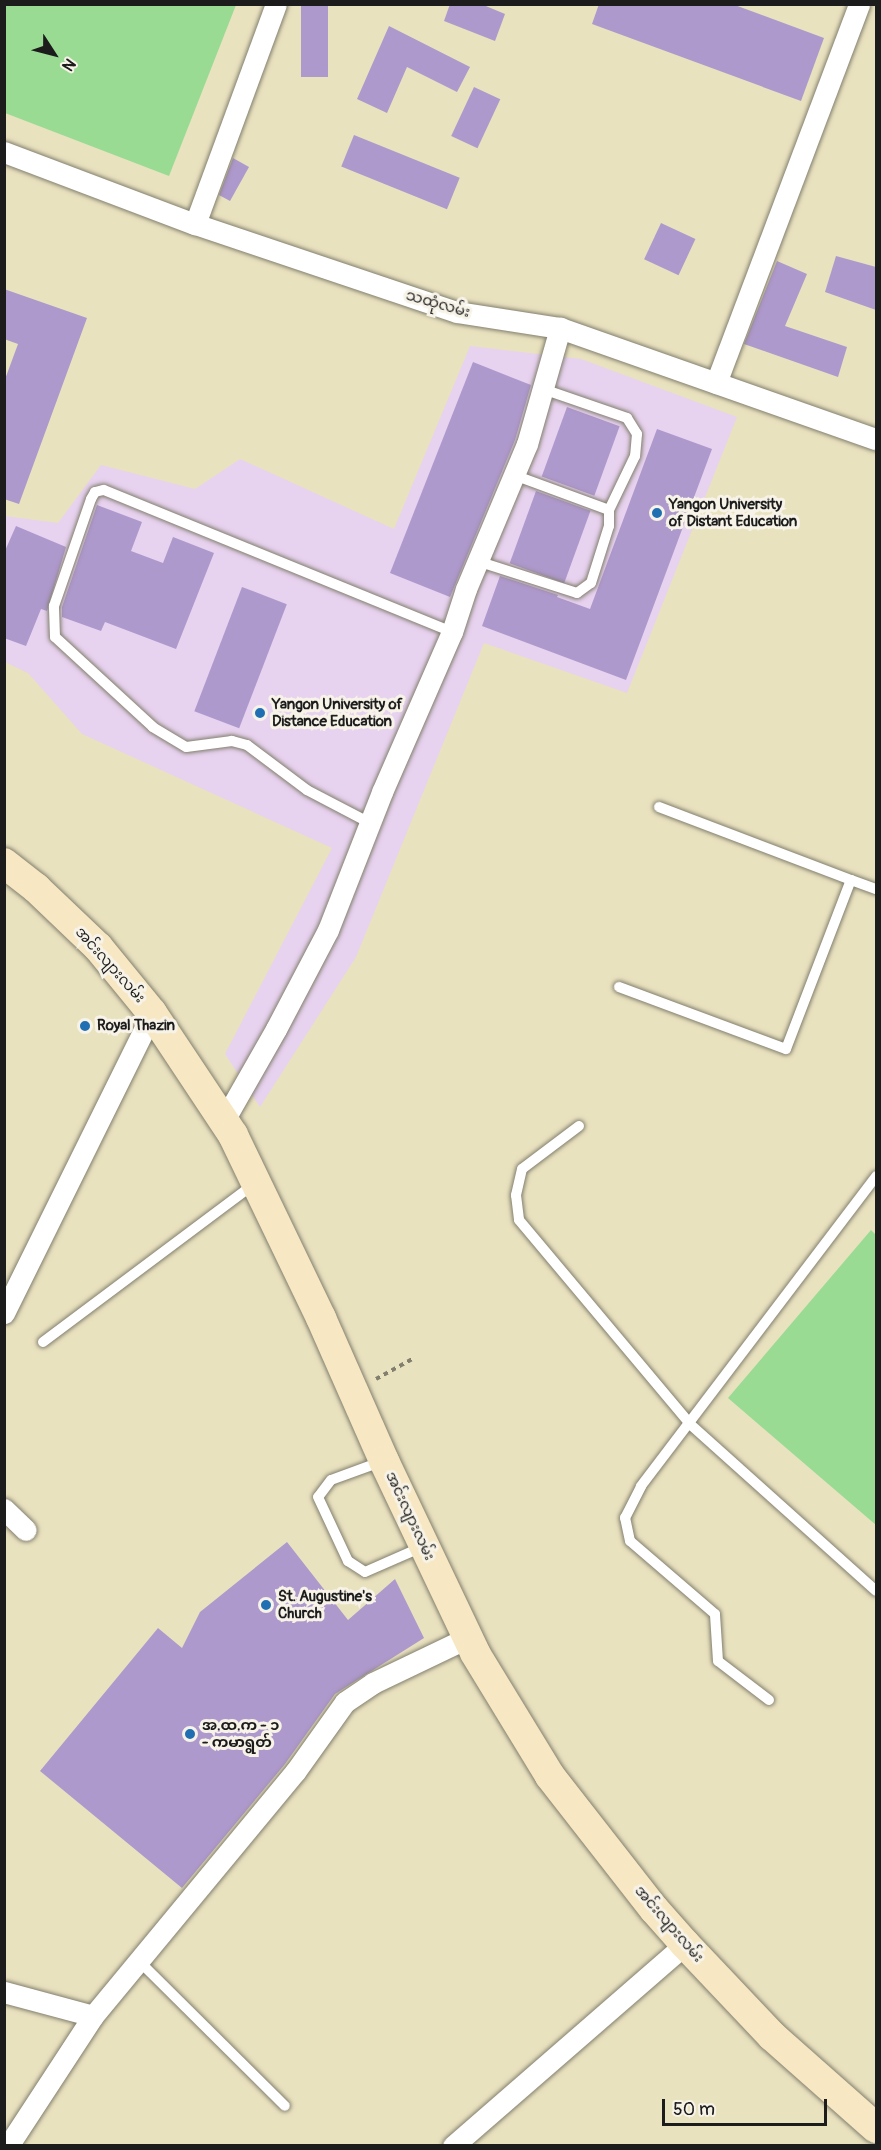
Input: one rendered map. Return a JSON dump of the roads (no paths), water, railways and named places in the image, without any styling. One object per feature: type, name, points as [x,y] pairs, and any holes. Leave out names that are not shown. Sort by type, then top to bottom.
[{"type":"main road","name":"အင်းလျားလမ်း","points":[[4,863],[36,888],[98,947],[152,1013],[223,1122],[257,1182],[467,1638],[550,1776],[654,1909],[685,1944],[772,2036],[876,2128]]},
{"type":"street","points":[[195,224],[276,4]]},
{"type":"street","points":[[716,383],[859,4]]},
{"type":"street","name":"သထုံလမ်း","points":[[4,152],[195,224],[457,312],[560,328],[876,439]]},
{"type":"street","points":[[223,1122],[276,1029],[328,930],[370,823],[452,632],[477,561],[527,444],[560,328]]},
{"type":"street","points":[[4,1313],[152,1013]]},
{"type":"street","points":[[4,1509],[26,1530]]},
{"type":"street","points":[[8,2145],[93,2016],[140,1962],[191,1894],[295,1772],[345,1702],[373,1683],[467,1638]]},
{"type":"street","points":[[464,2142],[685,1944]]},
{"type":"street","points":[[4,1992],[93,2016]]},
{"type":"lane","points":[[477,561],[577,593],[591,583],[609,526],[609,510],[635,456],[637,434],[627,418],[543,389]]},
{"type":"lane","points":[[514,475],[609,510]]},
{"type":"lane","points":[[370,823],[307,790],[247,745],[232,741],[186,747],[153,727],[56,637],[54,606],[91,500],[96,492],[104,490],[452,632]]},
{"type":"lane","points":[[659,807],[876,890]]},
{"type":"lane","points":[[620,987],[786,1049],[851,880]]},
{"type":"lane","points":[[579,1126],[522,1169],[516,1195],[519,1220],[690,1424],[876,1591]]},
{"type":"lane","points":[[768,1700],[718,1661],[716,1614],[630,1541],[625,1518],[641,1486],[876,1176]]},
{"type":"lane","points":[[43,1342],[257,1182]]},
{"type":"lane","points":[[384,1461],[331,1480],[318,1497],[323,1508],[348,1561],[365,1572],[423,1546]]},
{"type":"lane","points":[[140,1962],[285,2106]]},
{"type":"place","name":"Yangon University of Distant Education","points":[[657,513]]},
{"type":"place","name":"Yangon University of Distance Education","points":[[260,713]]},
{"type":"place","name":"Royal Thazin","points":[[85,1026]]},
{"type":"place","name":"St. Augustine's Church","points":[[266,1605]]},
{"type":"place","name":"အ.ထ.က - ၁ - ကမာရွတ်","points":[[190,1734]]}]
